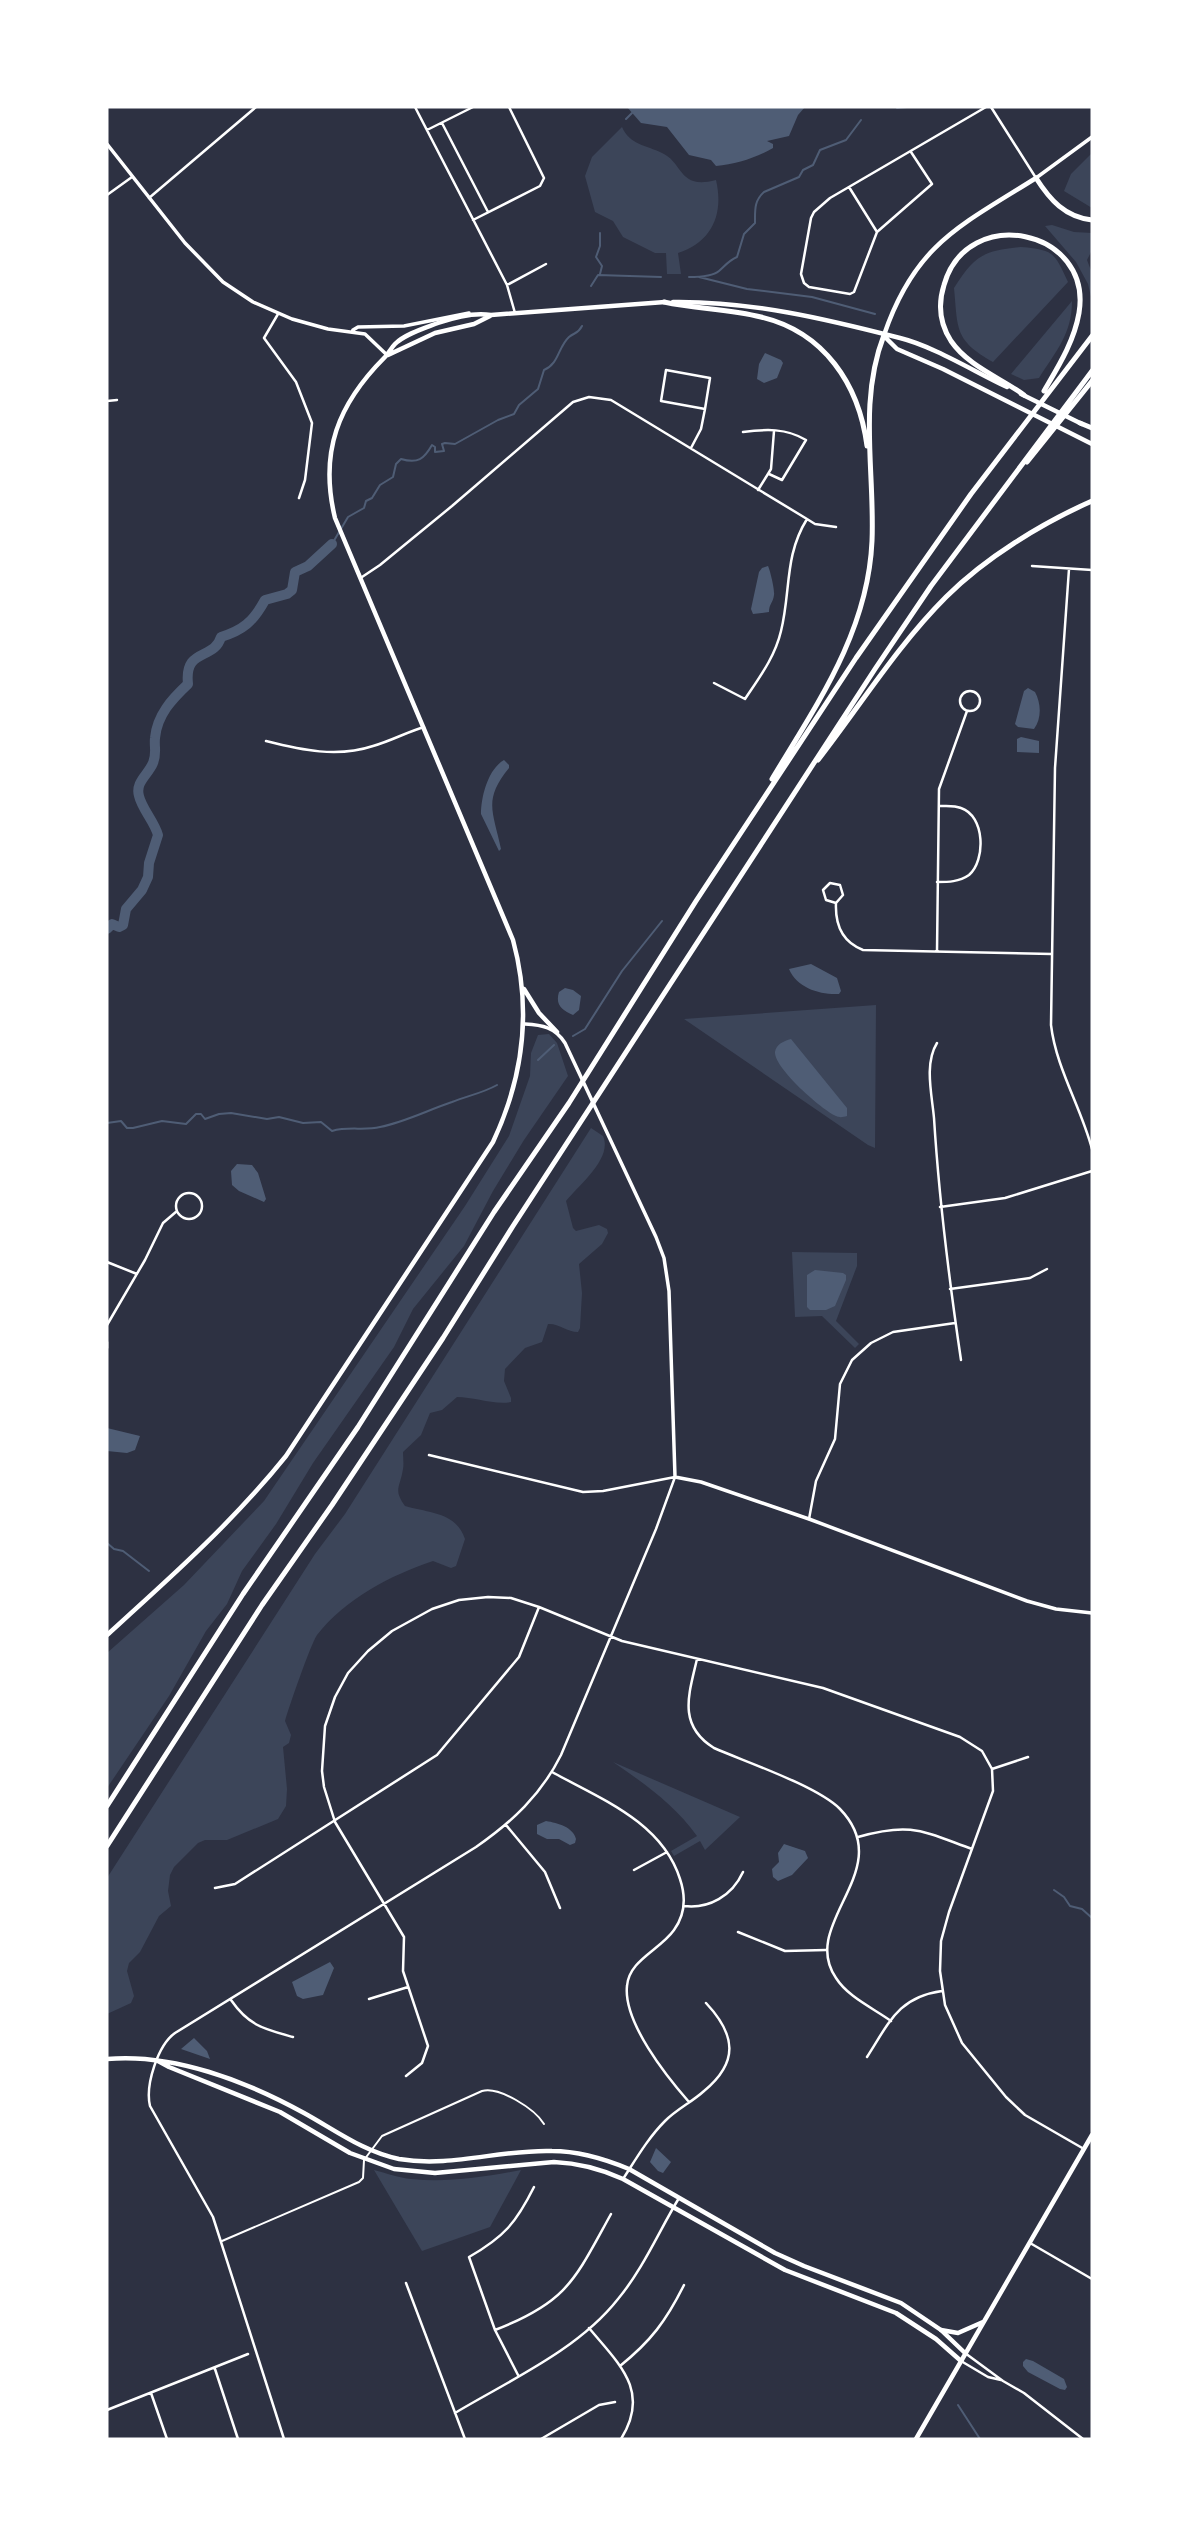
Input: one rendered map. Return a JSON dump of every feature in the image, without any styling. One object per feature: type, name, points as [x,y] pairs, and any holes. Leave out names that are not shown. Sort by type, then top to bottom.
[{"type":"highway","points":[[1036,178],[1054,203],[1062,209],[1092,220]]},
{"type":"highway","points":[[107,1806],[243,1594],[358,1427],[494,1212],[569,1103],[733,844],[856,658],[1048,388],[1066,351],[1080,302],[1074,276],[1064,259],[1039,240],[1014,234],[989,238],[964,252],[950,269],[940,299],[943,321],[950,339],[962,354],[1024,395]]},
{"type":"highway","points":[[664,302],[769,319],[800,333],[823,350],[842,373],[855,397],[863,422],[870,473]]},
{"type":"highway","points":[[733,844],[836,673],[853,636],[863,602],[870,562],[870,391],[875,361],[884,335]]},
{"type":"highway","points":[[1048,388],[1092,336]]},
{"type":"highway","points":[[107,1846],[262,1605],[443,1338],[790,796],[931,586],[1073,400],[1092,371]]},
{"type":"highway","points":[[1073,400],[1092,381]]},
{"type":"highway","points":[[1080,423],[1092,429]]},
{"type":"highway","points":[[790,796],[869,691],[945,598],[993,558],[1092,501]]},
{"type":"main road","points":[[884,335],[901,294],[926,255],[952,232],[1036,178]]},
{"type":"main road","points":[[107,1635],[228,1522],[271,1475],[302,1434],[493,1142],[516,1081],[525,1024],[518,957],[506,920],[343,542],[332,505],[329,480],[336,429],[359,384],[396,344],[446,320],[482,313],[491,315],[664,302],[717,303],[793,312],[901,338],[1080,423]]},
{"type":"main road","points":[[387,355],[435,333],[474,324],[491,315]]},
{"type":"main road","points":[[884,335],[897,349],[943,369],[1092,444]]},
{"type":"main road","points":[[523,987],[539,1013],[557,1032]]},
{"type":"main road","points":[[107,2059],[158,2060],[198,2068],[264,2094],[371,2150],[398,2159],[435,2162],[552,2151],[593,2156],[629,2169],[804,2266],[901,2303],[941,2330],[965,2353]]},
{"type":"main road","points":[[158,2060],[195,2079],[280,2112],[364,2163],[404,2171],[435,2173],[532,2162],[569,2163],[605,2171],[785,2270],[895,2314],[929,2334],[961,2361]]},
{"type":"main road","points":[[916,2439],[1092,2135]]},
{"type":"main road","points":[[941,2330],[958,2333],[984,2321]]},
{"type":"street","points":[[149,198],[256,107]]},
{"type":"street","points":[[415,107],[506,285],[515,313]]},
{"type":"street","points":[[427,130],[473,107]]},
{"type":"street","points":[[473,220],[540,186],[544,178],[509,107]]},
{"type":"street","points":[[911,152],[932,184],[877,232],[854,292],[850,294],[804,284],[801,274],[811,218],[820,206],[986,107]]},
{"type":"street","points":[[991,107],[1036,178],[1092,137]]},
{"type":"street","points":[[442,122],[488,212]]},
{"type":"street","points":[[107,144],[211,272],[247,299],[278,314],[307,324],[352,331],[370,337],[387,355]]},
{"type":"street","points":[[107,195],[132,177]]},
{"type":"street","points":[[849,187],[877,232]]},
{"type":"street","points":[[506,285],[546,264]]},
{"type":"street","points":[[352,331],[358,327],[397,327],[455,314],[482,313]]},
{"type":"street","points":[[278,314],[264,338],[296,382],[312,424],[305,480],[299,498]]},
{"type":"street","points":[[691,448],[701,429],[705,409],[710,378],[666,370],[661,401],[705,409]]},
{"type":"street","points":[[359,578],[380,565],[565,409],[582,398],[589,397],[611,400],[815,524],[836,527]]},
{"type":"street","points":[[107,401],[117,400]]},
{"type":"street","points":[[758,490],[769,474],[774,429]]},
{"type":"street","points":[[743,432],[774,429],[806,440],[782,480],[769,474]]},
{"type":"street","points":[[715,683],[745,699],[769,662],[783,624],[791,554],[798,533],[807,519]]},
{"type":"street","points":[[1032,566],[1092,570]]},
{"type":"street","points":[[1069,569],[1054,779],[1052,1037],[1092,1149]]},
{"type":"street","points":[[965,691],[973,691],[979,696],[980,703],[974,710],[967,711],[961,707],[960,698],[965,691]]},
{"type":"street","points":[[937,951],[939,789],[967,711]]},
{"type":"street","points":[[266,741],[314,752],[341,752],[375,746],[424,727]]},
{"type":"street","points":[[937,806],[959,807],[972,816],[979,835],[978,862],[967,876],[950,882],[937,882]]},
{"type":"street","points":[[836,903],[831,903],[823,896],[823,890],[830,883],[840,885],[843,890],[843,895],[836,903],[839,929],[855,947],[874,951],[1052,954]]},
{"type":"street","points":[[284,2439],[206,2202],[150,2106],[148,2091],[158,2060],[168,2039],[506,1825],[535,1796],[552,1773],[586,1698],[675,1478],[669,1300],[664,1258],[648,1218],[565,1043],[557,1032],[539,1024],[525,1024]]},
{"type":"street","points":[[936,1043],[930,1064],[940,1208],[961,1360]]},
{"type":"street","points":[[940,1208],[1006,1198],[1092,1171]]},
{"type":"street","points":[[193,1193],[200,1199],[201,1211],[195,1217],[183,1217],[177,1211],[176,1203],[181,1195],[193,1193]]},
{"type":"street","points":[[107,1325],[163,1223],[177,1211]]},
{"type":"street","points":[[107,1262],[137,1274]]},
{"type":"street","points":[[950,1289],[1030,1278],[1047,1269]]},
{"type":"street","points":[[808,1519],[816,1481],[835,1439],[840,1384],[852,1360],[871,1343],[893,1332],[956,1322]]},
{"type":"street","points":[[107,1342],[107,1348]]},
{"type":"street","points":[[429,1455],[583,1492],[675,1478],[701,1482],[1027,1601],[1056,1609],[1092,1614]]},
{"type":"street","points":[[406,2076],[422,2063],[428,2046],[403,1971],[404,1937],[335,1822],[324,1787],[323,1740],[335,1697],[357,1661],[392,1631],[432,1609],[459,1600],[500,1597],[524,1601],[622,1641],[822,1688],[960,1737],[982,1751],[992,1769],[993,1791],[941,1941],[942,1990],[950,2018],[962,2043],[1006,2097],[1026,2115],[1084,2149]]},
{"type":"street","points":[[215,1888],[235,1884],[428,1762],[443,1748],[519,1657],[539,1607]]},
{"type":"street","points":[[697,1658],[687,1705],[692,1725],[701,1738],[714,1748],[820,1794],[840,1809],[848,1819],[856,1838],[859,1857],[856,1874],[830,1930],[826,1950],[828,1962],[838,1982],[891,2021]]},
{"type":"street","points":[[992,1769],[1028,1757]]},
{"type":"street","points":[[552,1773],[633,1817],[649,1830],[667,1852],[682,1886],[684,1906],[676,1929],[632,1970],[627,1982],[627,1992],[635,2019],[655,2061],[689,2102]]},
{"type":"street","points":[[506,1825],[545,1872],[560,1908]]},
{"type":"street","points":[[856,1838],[890,1829],[912,1829],[972,1849]]},
{"type":"street","points":[[634,1870],[667,1852]]},
{"type":"street","points":[[684,1906],[710,1905],[735,1885],[743,1872]]},
{"type":"street","points":[[738,1932],[785,1951],[826,1950]]},
{"type":"street","points":[[369,2000],[408,1987]]},
{"type":"street","points":[[867,2057],[891,2021],[914,1998],[942,1990]]},
{"type":"street","points":[[231,2000],[240,2013],[256,2026],[293,2036]]},
{"type":"street","points":[[623,2179],[659,2127],[713,2083],[727,2060],[731,2050],[729,2035],[706,2003]]},
{"type":"street","points":[[518,2375],[495,2330],[469,2258],[504,2234],[520,2215],[534,2187]]},
{"type":"street","points":[[455,2413],[556,2353],[589,2328],[620,2298],[679,2198]]},
{"type":"street","points":[[495,2330],[527,2318],[559,2296],[581,2269],[611,2214]]},
{"type":"street","points":[[1030,2243],[1092,2279]]},
{"type":"street","points":[[407,2283],[465,2439]]},
{"type":"street","points":[[620,2366],[653,2337],[670,2314],[684,2285]]},
{"type":"street","points":[[589,2328],[620,2366],[630,2384],[634,2405],[632,2421],[621,2439]]},
{"type":"street","points":[[965,2353],[1024,2393],[1083,2439]]},
{"type":"street","points":[[107,2410],[248,2354]]},
{"type":"street","points":[[961,2361],[988,2377],[1003,2381]]},
{"type":"street","points":[[215,2368],[238,2439]]},
{"type":"street","points":[[151,2393],[166,2439]]},
{"type":"street","points":[[541,2439],[599,2405],[615,2402]]},
{"type":"lane","points":[[221,2242],[359,2182],[363,2178],[364,2163],[371,2150],[388,2132],[486,2089],[497,2091],[537,2114],[544,2124]]},
{"type":"lane","points":[[248,2354],[256,2350]]},
{"type":"shaded area","points":[[627,107],[805,107],[798,115],[789,136],[767,141],[773,144],[773,148],[746,160],[716,166],[711,160],[689,155],[667,127],[641,123]]},
{"type":"shaded area","points":[[622,127],[629,138],[669,157],[688,178],[704,182],[716,180],[718,204],[713,225],[699,242],[678,253],[681,274],[667,274],[666,253],[655,253],[623,237],[613,221],[595,212],[585,176],[592,157]]},
{"type":"shaded area","points":[[1092,153],[1092,208],[1064,191],[1071,174]]},
{"type":"shaded area","points":[[1052,225],[1074,232],[1092,233],[1092,250],[1087,260],[1092,273],[1092,301],[1088,284],[1076,262],[1045,226]]},
{"type":"shaded area","points":[[1021,247],[1052,254],[1068,282],[993,362],[971,347],[960,332],[954,288],[968,268],[981,257],[997,250]]},
{"type":"shaded area","points":[[1072,301],[1066,333],[1039,378],[1024,380],[1011,374]]},
{"type":"shaded area","points":[[765,353],[783,363],[777,378],[764,383],[757,379],[759,364]]},
{"type":"shaded area","points":[[768,566],[774,592],[769,612],[753,614],[751,609],[759,572]]},
{"type":"shaded area","points":[[1028,688],[1035,692],[1039,701],[1039,715],[1034,729],[1018,727],[1015,724],[1024,691]]},
{"type":"shaded area","points":[[1021,737],[1039,741],[1039,753],[1017,752],[1017,739]]},
{"type":"shaded area","points":[[504,760],[509,768],[496,789],[492,806],[501,849],[499,851],[481,814],[481,807],[490,777]]},
{"type":"shaded area","points":[[811,964],[837,978],[841,991],[839,994],[824,993],[803,986],[789,969]]},
{"type":"shaded area","points":[[565,988],[581,996],[579,1010],[573,1015],[559,1004],[559,992]]},
{"type":"shaded area","points":[[876,1005],[875,1148],[684,1019]]},
{"type":"shaded area","points":[[549,1034],[557,1043],[568,1076],[524,1140],[464,1246],[413,1309],[394,1347],[242,1571],[227,1604],[206,1631],[169,1696],[107,1788],[107,1653],[184,1585],[264,1501],[465,1206],[509,1136],[530,1076],[531,1053],[538,1035]]},
{"type":"shaded area","points":[[791,1039],[847,1108],[847,1116],[837,1117],[820,1106],[782,1068],[775,1052],[781,1043]]},
{"type":"shaded area","points":[[591,1128],[603,1136],[603,1153],[593,1171],[566,1201],[576,1231],[599,1225],[607,1229],[608,1233],[602,1244],[579,1264],[582,1293],[578,1332],[548,1324],[542,1342],[525,1348],[505,1369],[504,1381],[511,1402],[457,1397],[442,1410],[430,1413],[421,1435],[403,1452],[399,1496],[405,1506],[441,1515],[461,1530],[465,1539],[456,1566],[451,1568],[433,1561],[401,1573],[355,1599],[317,1635],[285,1721],[291,1735],[289,1743],[283,1747],[286,1806],[278,1819],[227,1840],[205,1840],[198,1843],[174,1867],[168,1891],[171,1906],[159,1916],[140,1952],[129,1963],[127,1971],[134,1996],[131,2003],[107,2014],[107,1878],[315,1554],[345,1514]]},
{"type":"shaded area","points":[[237,1164],[252,1165],[258,1173],[266,1199],[264,1202],[232,1185],[231,1171]]},
{"type":"shaded area","points":[[792,1252],[857,1253],[857,1266],[836,1321],[859,1344],[855,1348],[822,1316],[795,1317]]},
{"type":"shaded area","points":[[815,1270],[846,1275],[835,1306],[826,1310],[810,1310],[807,1307],[807,1275]]},
{"type":"shaded area","points":[[107,1428],[140,1436],[135,1450],[127,1453],[107,1451]]},
{"type":"shaded area","points":[[613,1762],[740,1817],[705,1850],[700,1841],[674,1856],[671,1851],[697,1836],[669,1804]]},
{"type":"shaded area","points":[[546,1821],[568,1829],[576,1839],[575,1843],[570,1845],[559,1839],[547,1839],[537,1834],[537,1825]]},
{"type":"shaded area","points":[[784,1844],[805,1851],[808,1858],[792,1875],[778,1881],[773,1877],[772,1869],[779,1862],[778,1853]]},
{"type":"shaded area","points":[[330,1962],[334,1968],[323,1995],[303,1999],[297,1996],[292,1982]]},
{"type":"shaded area","points":[[194,2038],[207,2051],[210,2059],[181,2049]]},
{"type":"shaded area","points":[[656,2148],[671,2162],[663,2173],[650,2162]]},
{"type":"shaded area","points":[[374,2170],[406,2178],[452,2180],[521,2170],[490,2227],[422,2251]]},
{"type":"shaded area","points":[[1026,2359],[1064,2379],[1067,2387],[1065,2390],[1028,2372],[1023,2366]]},
{"type":"waterway","points":[[897,108],[907,107]]},
{"type":"waterway","points":[[626,119],[632,113]]},
{"type":"waterway","points":[[689,277],[712,274],[737,257],[744,234],[755,223],[756,206],[761,195],[799,177],[803,170],[813,165],[820,150],[846,140],[861,120]]},
{"type":"waterway","points":[[600,233],[600,246],[596,257],[602,266],[600,274]]},
{"type":"waterway","points":[[591,286],[598,275],[661,277]]},
{"type":"waterway","points":[[699,277],[747,289],[812,297],[875,314]]},
{"type":"waterway","points":[[332,544],[348,517],[364,508],[366,501],[372,498],[380,485],[393,477],[396,464],[401,459],[420,459],[432,445],[435,452],[444,451],[442,444],[455,444],[514,414],[519,405],[538,389],[544,370],[553,364],[565,341],[582,326]]},
{"type":"waterway","points":[[107,929],[112,924],[119,927],[123,925],[126,909],[142,890],[148,877],[149,863],[158,835],[138,791],[154,760],[159,722],[171,702],[188,684],[190,664],[212,649],[221,637],[247,624],[265,600],[292,590],[295,572],[308,566],[332,544]]},
{"type":"waterway","points":[[573,1036],[585,1029],[622,971],[662,921]]},
{"type":"waterway","points":[[538,1060],[554,1045]]},
{"type":"waterway","points":[[107,1123],[121,1121],[127,1128],[162,1121],[186,1124],[196,1114],[201,1114],[205,1119],[231,1113],[267,1119],[279,1117],[303,1123],[321,1122],[332,1131],[374,1128],[407,1119],[497,1085]]},
{"type":"waterway","points":[[107,1543],[114,1549],[123,1551],[149,1571]]},
{"type":"waterway","points":[[1054,1890],[1064,1897],[1070,1906],[1082,1909],[1092,1918]]},
{"type":"waterway","points":[[958,2405],[980,2439]]}]
